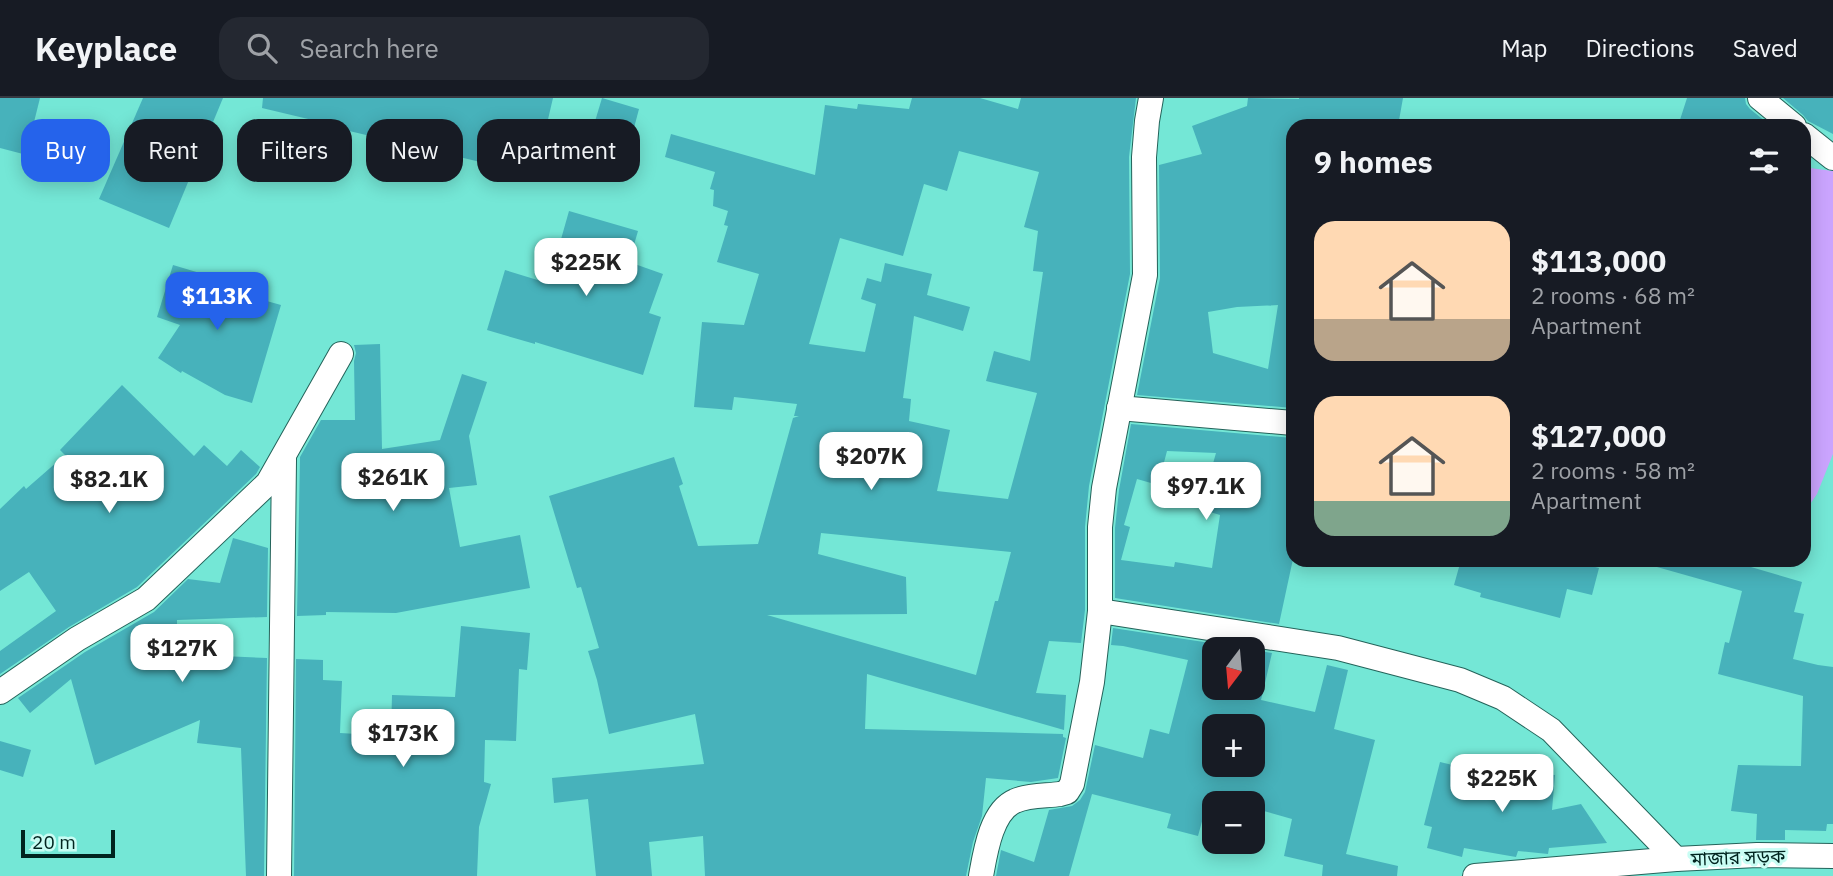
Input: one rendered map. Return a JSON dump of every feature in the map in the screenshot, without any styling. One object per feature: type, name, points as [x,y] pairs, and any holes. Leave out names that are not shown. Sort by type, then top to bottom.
[{"type":"street","points":[[981,876],[994,825],[1009,804],[1017,800],[1067,792],[1072,784],[1092,681],[1100,611],[1100,527],[1104,488],[1145,275],[1144,157],[1151,98]]},
{"type":"street","points":[[1760,98],[1786,119]]},
{"type":"street","points":[[1811,141],[1833,158]]},
{"type":"street","points":[[0,692],[77,639],[146,599],[268,483],[341,354]]},
{"type":"street","points":[[1119,408],[1286,422]]},
{"type":"street","points":[[279,876],[284,456]]},
{"type":"street","points":[[1100,611],[1338,648],[1460,680],[1503,698],[1551,730],[1676,859]]},
{"type":"street","name":"মাজার সড়ক","points":[[1475,876],[1676,859],[1757,855],[1833,856]]},
{"type":"shaded area","points":[[1811,168],[1833,171],[1833,454],[1811,503]]},
{"type":"building","points":[[0,98],[40,98],[35,119],[21,119],[21,153],[0,148]]},
{"type":"building","points":[[143,98],[223,98],[214,119],[134,119]]},
{"type":"building","points":[[263,98],[553,98],[548,119],[477,119],[477,161],[463,158],[463,119],[366,119],[366,135],[352,132],[352,119],[308,119],[262,108]]},
{"type":"building","points":[[602,98],[639,109],[636,119],[596,119]]},
{"type":"building","points":[[912,98],[980,98],[1018,109],[1021,98],[1136,98],[1129,157],[1130,274],[1089,486],[1085,527],[1085,610],[1081,643],[1049,641],[1036,693],[1066,695],[1064,730],[867,674],[865,729],[1063,734],[1066,738],[1058,778],[1031,782],[986,778],[982,816],[966,876],[705,876],[703,836],[649,842],[652,876],[596,876],[588,799],[554,803],[552,778],[704,764],[695,714],[609,734],[588,651],[599,648],[581,587],[577,588],[549,496],[674,457],[683,484],[679,486],[698,546],[758,544],[793,418],[799,416],[794,416],[797,404],[734,397],[732,410],[694,407],[702,322],[744,325],[759,274],[717,262],[728,226],[724,225],[728,211],[713,206],[714,190],[710,189],[715,172],[665,157],[671,134],[815,175],[825,105],[857,109],[858,104],[909,109]],"holes":[[[959,151],[1039,172],[1024,227],[1038,231],[1033,271],[1043,272],[1030,361],[994,351],[986,381],[1037,393],[1008,499],[937,491],[950,430],[909,421],[911,399],[903,398],[914,316],[963,331],[970,307],[927,295],[932,274],[885,263],[881,282],[867,278],[861,299],[876,304],[865,352],[809,344],[840,238],[903,256],[924,184],[947,191]],[[821,533],[1011,552],[976,675],[767,615],[907,614],[906,577],[818,554]]]},
{"type":"building","points":[[1248,98],[1403,98],[1399,119],[1286,119],[1286,407],[1137,395],[1160,278],[1159,165],[1202,154],[1192,126],[1247,106]],"holes":[[[1278,305],[1268,369],[1213,353],[1208,312]]]},
{"type":"building","points":[[1687,98],[1745,98],[1750,109],[1762,119],[1680,119]]},
{"type":"building","points":[[1783,98],[1833,98],[1833,134],[1811,123],[1811,119]]},
{"type":"building","points":[[124,142],[124,182],[188,182],[169,228],[99,199],[106,182],[110,182],[110,174]]},
{"type":"building","points":[[569,211],[638,231],[629,262],[663,274],[649,313],[661,317],[643,375],[487,330],[505,270],[544,282],[549,270],[552,271]]},
{"type":"building","points":[[173,265],[220,279],[219,282],[246,290],[245,295],[281,305],[252,403],[225,395],[158,358],[180,325],[157,317]]},
{"type":"building","points":[[380,344],[382,449],[440,440],[462,374],[487,382],[469,436],[477,485],[449,488],[460,547],[520,535],[530,588],[396,613],[326,612],[326,615],[297,616],[300,457],[321,420],[355,420],[354,345]]},
{"type":"building","points":[[122,385],[194,456],[204,445],[227,466],[241,450],[260,467],[256,474],[137,587],[69,627],[0,674],[0,651],[56,611],[29,572],[0,591],[0,509],[24,486],[26,489],[65,455],[60,450]]},
{"type":"building","points":[[1131,424],[1286,437],[1286,567],[1291,567],[1279,624],[1115,598],[1115,528]],"holes":[[[1167,451],[1216,453],[1200,509],[1220,515],[1212,568],[1175,562],[1174,567],[1121,560],[1130,527],[1124,525],[1137,479],[1158,485]]]},
{"type":"building","points":[[233,538],[268,548],[267,617],[177,620],[177,654],[267,658],[264,876],[246,876],[241,748],[197,743],[200,720],[95,765],[71,679],[30,713],[18,698],[85,652],[154,612],[188,579],[220,583]]},
{"type":"building","points":[[1459,567],[1599,568],[1592,595],[1567,589],[1560,618],[1480,597],[1481,593],[1454,585]]},
{"type":"building","points":[[1657,567],[1751,567],[1802,582],[1794,612],[1804,614],[1793,659],[1833,667],[1833,824],[1827,824],[1826,831],[1785,830],[1785,840],[1756,840],[1757,814],[1731,811],[1738,765],[1801,766],[1803,696],[1718,674],[1725,642],[1729,643],[1742,591]]},
{"type":"building","points":[[461,626],[530,633],[527,670],[519,669],[516,741],[485,740],[484,782],[491,784],[479,827],[477,876],[294,876],[296,659],[323,660],[323,680],[342,681],[340,733],[391,736],[392,695],[455,697]]},
{"type":"building","points":[[1113,628],[1202,642],[1202,700],[1261,700],[1315,712],[1327,665],[1348,670],[1334,729],[1375,740],[1346,854],[1398,866],[1397,876],[1322,876],[1323,865],[1284,856],[1292,819],[1265,811],[1265,791],[1202,791],[1202,821],[1198,836],[1167,828],[1171,814],[1092,794],[1069,876],[996,876],[1001,850],[1034,862],[1049,810],[1072,806],[1085,792],[1095,745],[1143,758],[1150,729],[1169,734],[1188,660],[1111,645]]},
{"type":"building","points":[[1265,652],[1272,653],[1265,683]]},
{"type":"building","points":[[0,741],[31,750],[23,777],[0,770]]},
{"type":"building","points":[[1440,762],[1486,773],[1487,769],[1555,775],[1552,810],[1581,804],[1607,843],[1549,848],[1548,854],[1518,851],[1516,857],[1464,848],[1462,857],[1427,848],[1432,827],[1424,825]]}]
